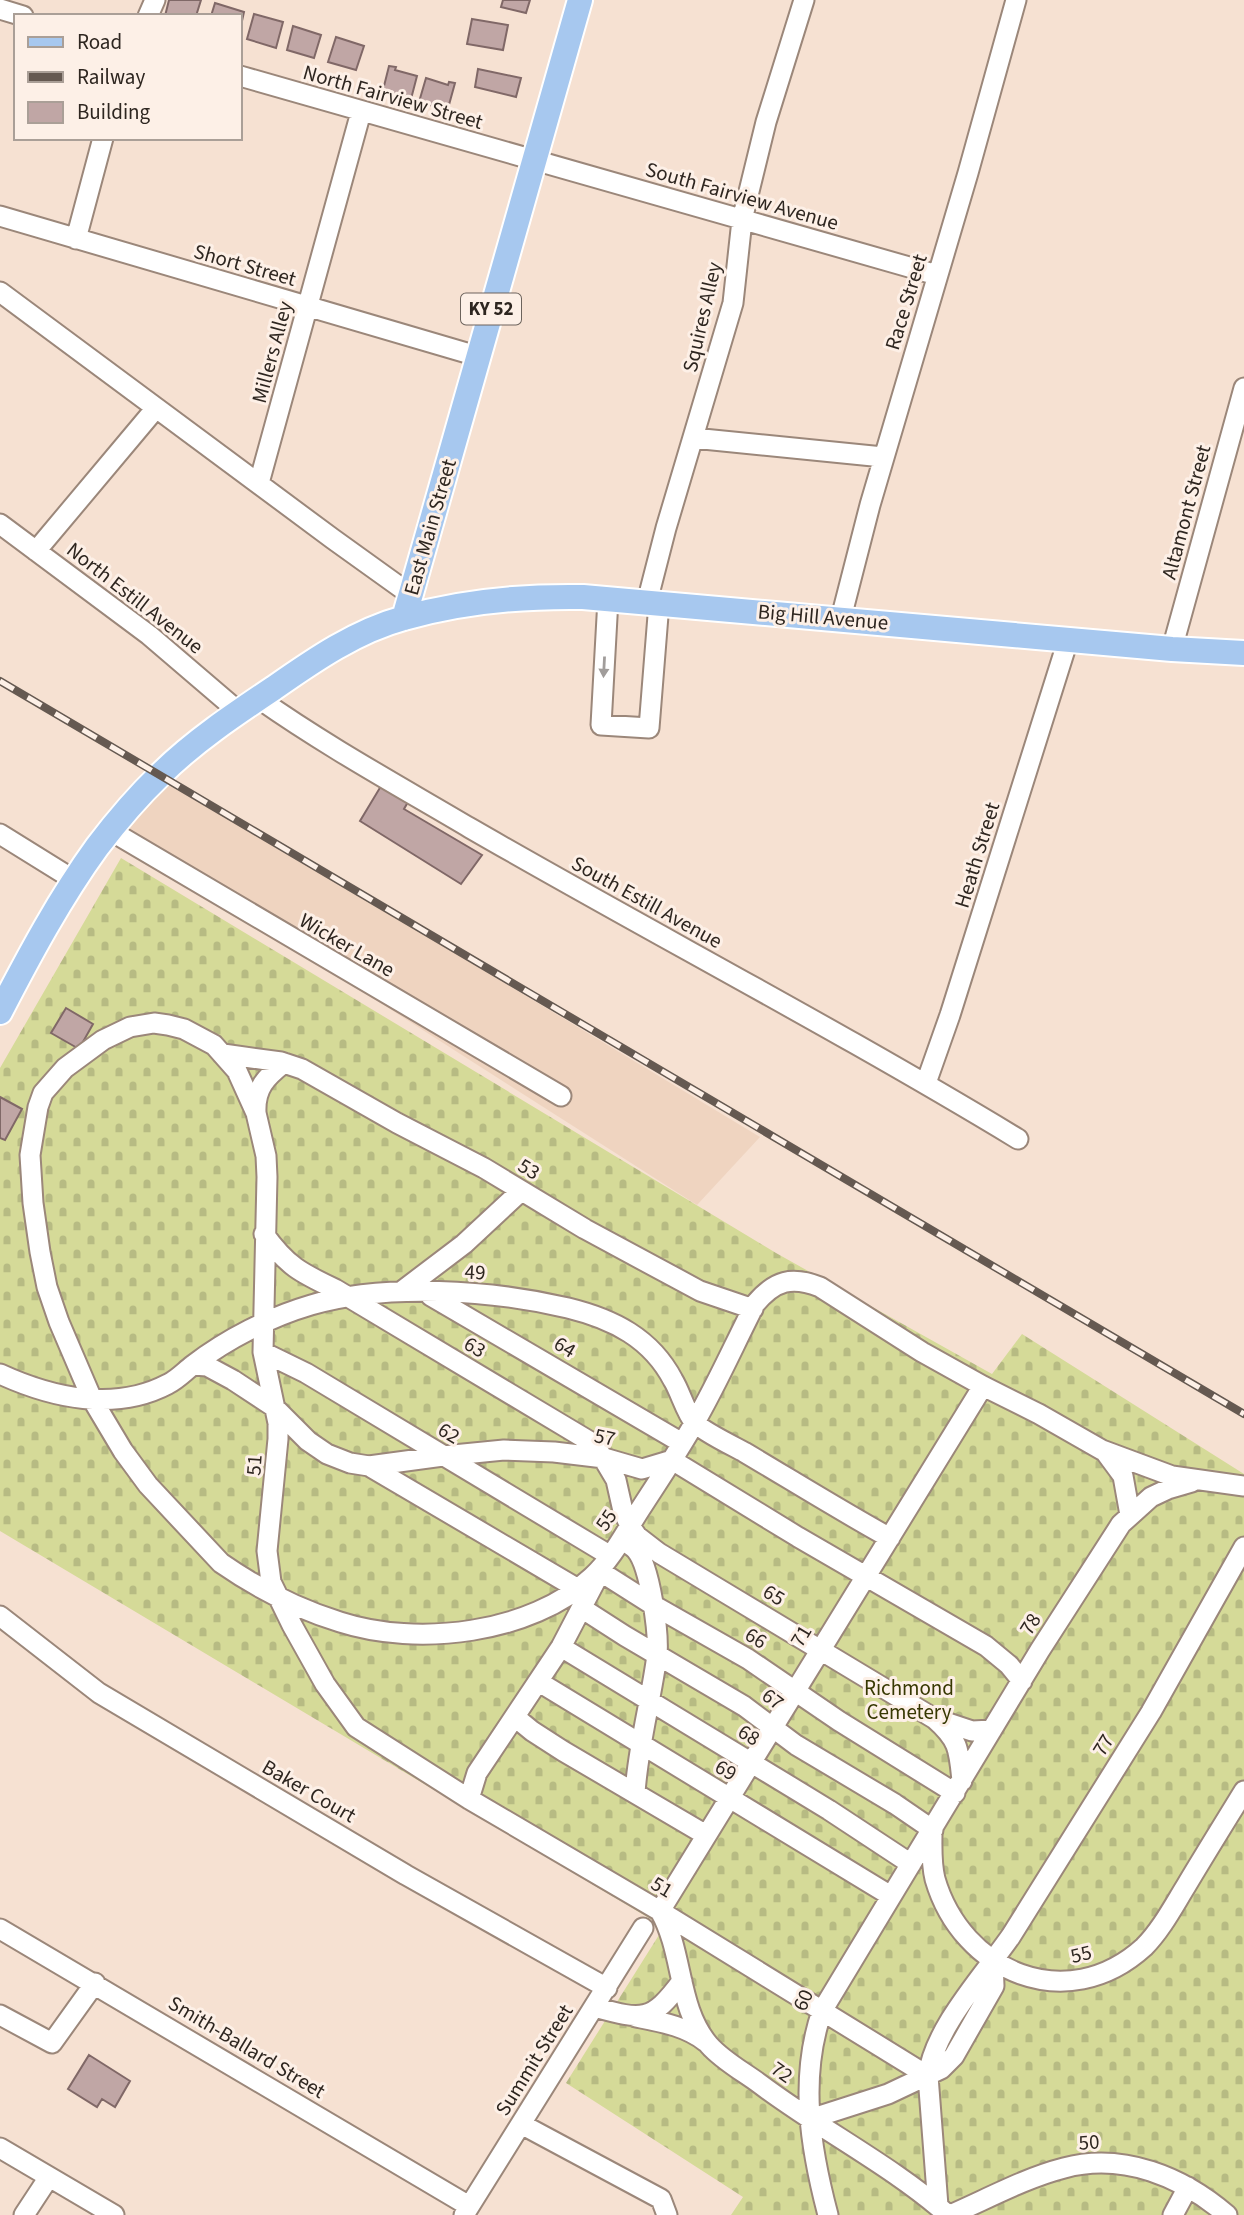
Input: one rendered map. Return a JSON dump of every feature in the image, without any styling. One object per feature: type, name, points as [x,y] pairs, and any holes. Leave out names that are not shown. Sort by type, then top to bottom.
[{"type":"main road","name":"East Main Street","points":[[0,1012],[8,977],[74,880],[111,831],[160,775],[248,705],[331,650],[407,606],[580,0]]},
{"type":"main road","name":"Big Hill Avenue","points":[[407,606],[531,596],[608,598],[1172,649],[1244,653]]},
{"type":"street","name":"Squires Alley","points":[[608,598],[601,725],[649,728],[653,602],[666,528],[733,303],[742,220],[766,122],[804,0]]},
{"type":"street","name":"Race Street","points":[[841,618],[883,457],[1016,0]]},
{"type":"street","name":"North Fairview Street","points":[[242,77],[534,160]]},
{"type":"street","name":"Millers Alley","points":[[259,483],[361,112]]},
{"type":"street","points":[[76,239],[102,140]]},
{"type":"street","name":"South Fairview Avenue","points":[[534,160],[937,275]]},
{"type":"street","name":"Short Street","points":[[0,216],[477,356]]},
{"type":"street","points":[[0,292],[333,539],[407,606]]},
{"type":"street","name":"Altamont Street","points":[[1172,649],[1244,387]]},
{"type":"street","points":[[36,551],[156,408]]},
{"type":"street","points":[[693,438],[883,457]]},
{"type":"street","name":"North Estill Avenue","points":[[0,524],[248,705]]},
{"type":"street","name":"Heath Street","points":[[926,1083],[1068,640]]},
{"type":"street","name":"South Estill Avenue","points":[[248,705],[343,753],[539,868],[926,1083],[1018,1139]]},
{"type":"street","name":"Wicker Lane","points":[[111,831],[561,1096]]},
{"type":"street","points":[[0,834],[74,880]]},
{"type":"street","name":"51","points":[[92,1399],[59,1322],[47,1287],[40,1252],[30,1155],[43,1093],[65,1068],[103,1040],[130,1027],[154,1023],[184,1029],[214,1045],[237,1071],[256,1113],[266,1156],[263,1352],[278,1423],[278,1451],[267,1551],[270,1575],[277,1596],[325,1684],[356,1727],[469,1799],[660,1911],[928,2076]]},
{"type":"street","name":"53","points":[[223,1054],[284,1063],[323,1079],[585,1229],[700,1291],[753,1309]]},
{"type":"street","points":[[256,1113],[259,1088],[267,1077],[284,1063]]},
{"type":"street","points":[[402,1291],[464,1244],[521,1191]]},
{"type":"street","name":"63","points":[[264,1234],[286,1262],[301,1273],[348,1297],[576,1432],[589,1441],[604,1458],[616,1480],[623,1511],[615,1548],[635,1547],[641,1557],[653,1605],[657,1654],[635,1793]]},
{"type":"street","name":"55","points":[[92,1399],[139,1474],[180,1522],[221,1563],[296,1606],[341,1623],[406,1634],[493,1627],[524,1617],[578,1589],[594,1576],[615,1548],[695,1423],[753,1309],[764,1293],[790,1280],[805,1281],[852,1305],[922,1352],[1102,1450],[1172,1476],[1244,1486]]},
{"type":"street","name":"49","points":[[0,1374],[46,1393],[92,1399],[133,1397],[166,1385],[193,1365],[264,1324],[308,1306],[348,1297],[402,1291],[521,1298],[578,1311],[619,1327],[647,1344],[660,1358],[695,1423]]},
{"type":"street","name":"64","points":[[424,1292],[456,1308],[677,1451]]},
{"type":"street","name":"62","points":[[263,1352],[306,1373],[443,1456],[615,1548]]},
{"type":"street","name":"57","points":[[193,1365],[207,1366],[217,1371],[274,1407],[308,1441],[327,1454],[350,1463],[369,1466],[504,1450],[604,1458],[642,1469],[677,1451]]},
{"type":"street","name":"71","points":[[660,1911],[983,1387]]},
{"type":"street","points":[[695,1423],[821,1500],[890,1538]]},
{"type":"street","name":"55","points":[[1102,1450],[1123,1476],[1130,1515]]},
{"type":"street","points":[[677,1451],[866,1576],[986,1646],[1010,1665],[1022,1681]]},
{"type":"street","points":[[369,1466],[578,1589]]},
{"type":"street","name":"78","points":[[933,1830],[1040,1650],[1097,1559],[1130,1515],[1151,1497],[1168,1489],[1200,1481]]},
{"type":"street","name":"65","points":[[615,1548],[637,1536],[659,1553],[935,1718],[951,1732],[959,1748],[958,1787]]},
{"type":"street","name":"77","points":[[810,2119],[870,2101],[928,2076],[941,2069],[954,2056],[994,1986],[993,1962],[1151,1712],[1244,1547]]},
{"type":"street","points":[[469,1799],[477,1773],[561,1647],[615,1548]]},
{"type":"street","name":"66","points":[[615,1548],[653,1605],[748,1659],[839,1721],[958,1787]]},
{"type":"street","name":"67","points":[[583,1609],[744,1706],[796,1745],[933,1830]]},
{"type":"street","name":"Baker Court","points":[[0,1616],[99,1693],[406,1875],[607,1988]]},
{"type":"street","points":[[986,1646],[1016,1657],[1026,1657],[1040,1650]]},
{"type":"street","name":"68","points":[[561,1647],[751,1762],[911,1864]]},
{"type":"street","name":"69","points":[[539,1682],[891,1896]]},
{"type":"street","points":[[515,1717],[542,1738],[706,1835]]},
{"type":"street","name":"65","points":[[935,1718],[972,1731],[992,1730]]},
{"type":"street","name":"55","points":[[933,1830],[932,1858],[940,1894],[970,1941],[993,1962],[1014,1973],[1031,1978],[1067,1981],[1101,1973],[1145,1946],[1168,1916],[1244,1791]]},
{"type":"street","name":"60","points":[[828,2215],[816,2160],[808,2093],[811,2052],[822,2011],[933,1830]]},
{"type":"street","name":"72","points":[[660,1911],[675,1943],[682,1981],[694,2018],[709,2045],[771,2093],[946,2212]]},
{"type":"street","name":"Summit Street","points":[[466,2211],[643,1928]]},
{"type":"street","name":"Smith-Ballard Street","points":[[0,1929],[95,1983],[466,2211]]},
{"type":"street","points":[[635,2017],[657,2010],[682,1981]]},
{"type":"street","points":[[0,2015],[52,2043],[95,1983]]},
{"type":"street","points":[[594,2007],[689,2031],[709,2045]]},
{"type":"street","points":[[928,2076],[946,2212]]},
{"type":"street","points":[[521,2124],[661,2199],[667,2215]]},
{"type":"street","points":[[0,2148],[114,2215]]},
{"type":"street","name":"50","points":[[946,2212],[1049,2173],[1086,2164],[1104,2163],[1143,2168],[1188,2187],[1213,2202],[1227,2215]]},
{"type":"street","points":[[24,2215],[49,2177]]},
{"type":"street","points":[[1172,2215],[1188,2187]]},
{"type":"shaded area","points":[[160,775],[760,1137],[697,1205],[111,831]]},
{"type":"green space","name":"Richmond Cemetery","points":[[121,858],[776,1253],[992,1374],[1022,1334],[1244,1474],[1244,2215],[731,2215],[743,2197],[566,2083],[664,1927],[0,1531],[0,1068]]},
{"type":"building","points":[[169,0],[201,0],[197,14],[166,14]]},
{"type":"building","points":[[503,0],[530,0],[526,13],[501,7]]},
{"type":"building","points":[[215,3],[244,12],[242,21],[242,14],[212,14]]},
{"type":"building","points":[[254,14],[283,22],[276,48],[247,39]]},
{"type":"building","points":[[472,19],[508,25],[503,50],[467,44]]},
{"type":"building","points":[[293,26],[321,35],[314,58],[287,50]]},
{"type":"building","points":[[336,37],[364,46],[356,70],[328,62]]},
{"type":"building","points":[[389,66],[417,76],[411,99],[390,93],[389,96],[382,94]]},
{"type":"building","points":[[478,69],[521,78],[516,97],[475,87]]},
{"type":"building","points":[[426,78],[448,85],[449,82],[455,83],[447,112],[419,102]]},
{"type":"building","points":[[381,786],[408,802],[404,809],[482,855],[461,884],[360,821]]},
{"type":"building","points":[[66,1008],[93,1024],[79,1049],[51,1033]]},
{"type":"building","points":[[0,1097],[22,1109],[5,1140],[0,1138]]},
{"type":"building","points":[[89,2055],[130,2081],[115,2107],[102,2099],[97,2107],[68,2089]]},
{"type":"railway","points":[[0,681],[1244,1414]]}]
